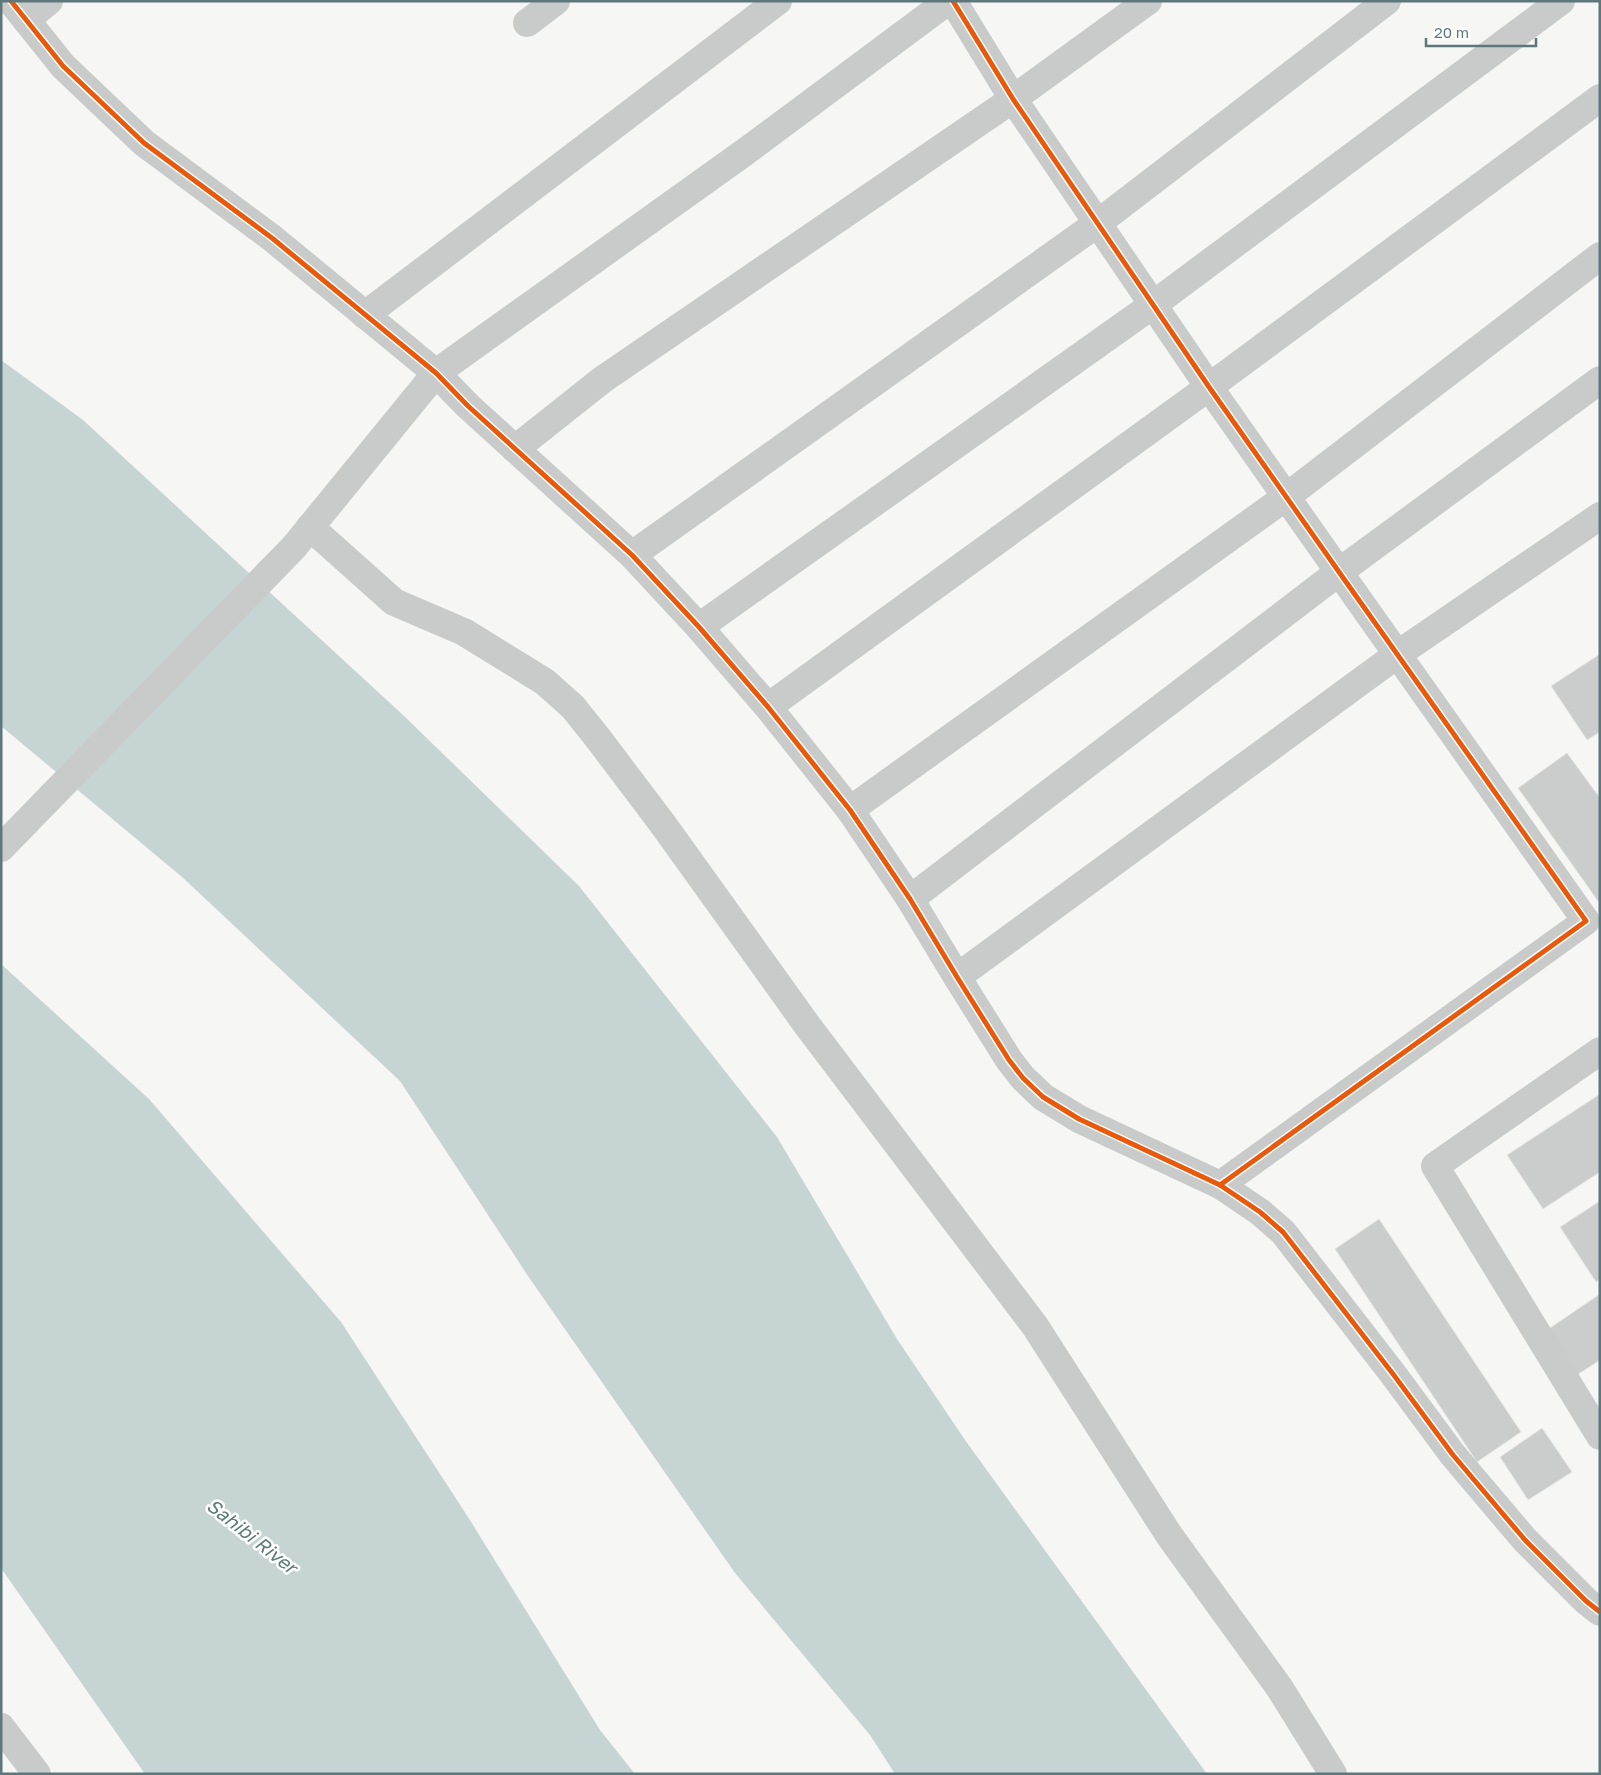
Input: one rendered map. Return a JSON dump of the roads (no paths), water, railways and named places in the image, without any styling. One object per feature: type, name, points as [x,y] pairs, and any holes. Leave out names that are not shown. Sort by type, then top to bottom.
[{"type":"street","points":[[49,1],[18,10],[63,66],[144,143],[272,238],[436,373],[468,406],[632,556],[698,627],[768,706],[850,810],[910,899],[957,978],[1009,1060],[1023,1078],[1043,1097],[1079,1119],[1220,1185],[1260,1212],[1283,1232],[1465,1469],[1525,1540],[1586,1601],[1600,1612]]},
{"type":"street","points":[[527,23],[556,1]]},
{"type":"street","points":[[365,315],[778,1]]},
{"type":"street","points":[[1,848],[302,537],[436,373],[738,157],[948,1]]},
{"type":"street","points":[[953,1],[1013,99],[1210,387],[1586,921],[1220,1185]]},
{"type":"street","points":[[516,449],[617,370],[1013,99],[1148,1]]},
{"type":"street","points":[[632,556],[1098,223],[1387,1]]},
{"type":"street","points":[[698,627],[1154,304],[1561,1]]},
{"type":"street","points":[[768,706],[1210,387],[1600,98]]},
{"type":"street","points":[[850,810],[1286,497],[1600,256]]},
{"type":"street","points":[[910,899],[1339,572],[1600,380]]},
{"type":"street","points":[[957,978],[1398,654],[1600,516]]},
{"type":"street","points":[[302,537],[394,602],[464,632],[545,682],[573,707],[662,823],[807,1024],[1035,1326],[1170,1535],[1279,1687],[1333,1774]]},
{"type":"street","points":[[1600,1051],[1435,1166],[1600,1436]]},
{"type":"street","points":[[1,1727],[37,1774]]},
{"type":"water","points":[[1,360],[83,420],[403,715],[579,886],[777,1137],[897,1339],[965,1440],[1207,1774],[895,1774],[870,1735],[735,1573],[530,1279],[400,1081],[182,877],[1,726]]},
{"type":"water","name":"Sahibi River","points":[[1,964],[149,1099],[341,1322],[468,1517],[600,1730],[635,1774],[145,1774],[1,1568]]}]
